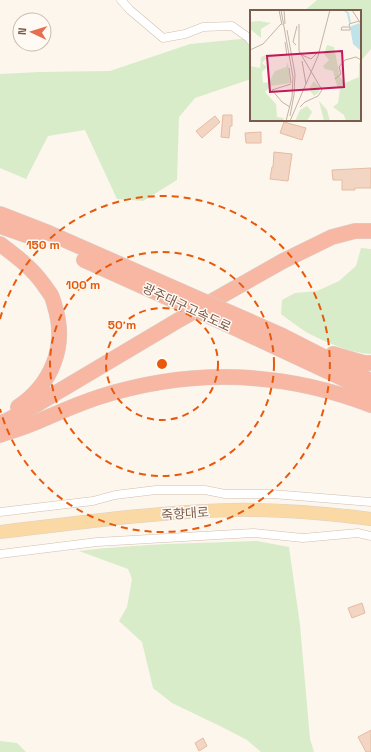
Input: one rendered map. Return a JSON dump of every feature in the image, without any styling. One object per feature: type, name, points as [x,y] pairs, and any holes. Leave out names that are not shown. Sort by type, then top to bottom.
[{"type":"highway","name":"광주대구고속도로","points":[[0,214],[49,233],[226,318],[371,393]]},
{"type":"highway","name":"광주대구고속도로","points":[[0,226],[42,241],[180,297]]},
{"type":"highway","points":[[0,423],[34,406],[177,321],[283,261],[332,236],[355,231],[371,231]]},
{"type":"highway","points":[[0,430],[37,412],[284,267],[314,251],[335,242],[371,238]]},
{"type":"highway","points":[[0,244],[19,258],[38,276],[51,295],[58,317],[60,340],[55,363],[43,385],[27,401],[0,419]]},
{"type":"highway","name":"광주대구고속도로","points":[[226,318],[281,335],[371,381]]},
{"type":"highway","points":[[281,335],[345,358],[364,363],[371,363]]},
{"type":"highway","points":[[0,436],[34,424],[70,407],[120,390],[166,381],[203,377],[266,379],[298,384],[338,394],[371,405]]},
{"type":"main road","name":"죽향대로","points":[[0,532],[120,518],[233,510],[328,514],[371,519]]},
{"type":"street","points":[[121,0],[130,10],[163,38],[185,34],[203,27],[232,26],[250,40]]},
{"type":"street","points":[[0,512],[93,501],[114,495],[156,490],[205,490],[225,494],[272,494],[371,502]]},
{"type":"street","points":[[0,554],[97,542],[253,533],[303,538],[358,533],[371,536]]},
{"type":"green space","points":[[317,0],[371,0],[371,49],[361,61],[361,10],[305,10]]},
{"type":"green space","points":[[250,38],[250,79],[195,98],[179,117],[177,180],[143,201],[117,199],[85,130],[48,136],[26,179],[0,168],[0,74],[110,71],[190,44]]},
{"type":"green space","points":[[361,248],[371,249],[371,354],[355,352],[321,340],[306,332],[281,314],[282,300],[295,293],[317,291],[339,281],[356,266]]},
{"type":"green space","points":[[257,541],[289,547],[300,625],[310,739],[314,752],[261,752],[247,740],[172,703],[153,688],[142,642],[119,621],[127,607],[132,579],[128,569],[79,551],[146,545]]},
{"type":"green space","points":[[0,741],[17,743],[26,752],[0,752]]},
{"type":"building","points":[[223,115],[232,115],[232,126],[230,126],[229,138],[221,137]]},
{"type":"building","points":[[215,116],[220,122],[202,138],[196,131]]},
{"type":"building","points":[[284,122],[306,128],[302,140],[280,133]]},
{"type":"building","points":[[261,132],[261,143],[246,143],[245,133]]},
{"type":"building","points":[[274,152],[292,154],[288,181],[270,179],[273,167]]},
{"type":"building","points":[[371,168],[371,188],[342,190],[342,180],[333,180],[332,170]]},
{"type":"building","points":[[362,603],[365,613],[352,618],[348,608]]},
{"type":"building","points":[[371,730],[371,752],[366,752],[358,737]]},
{"type":"building","points":[[203,738],[207,746],[199,751],[195,743]]}]
